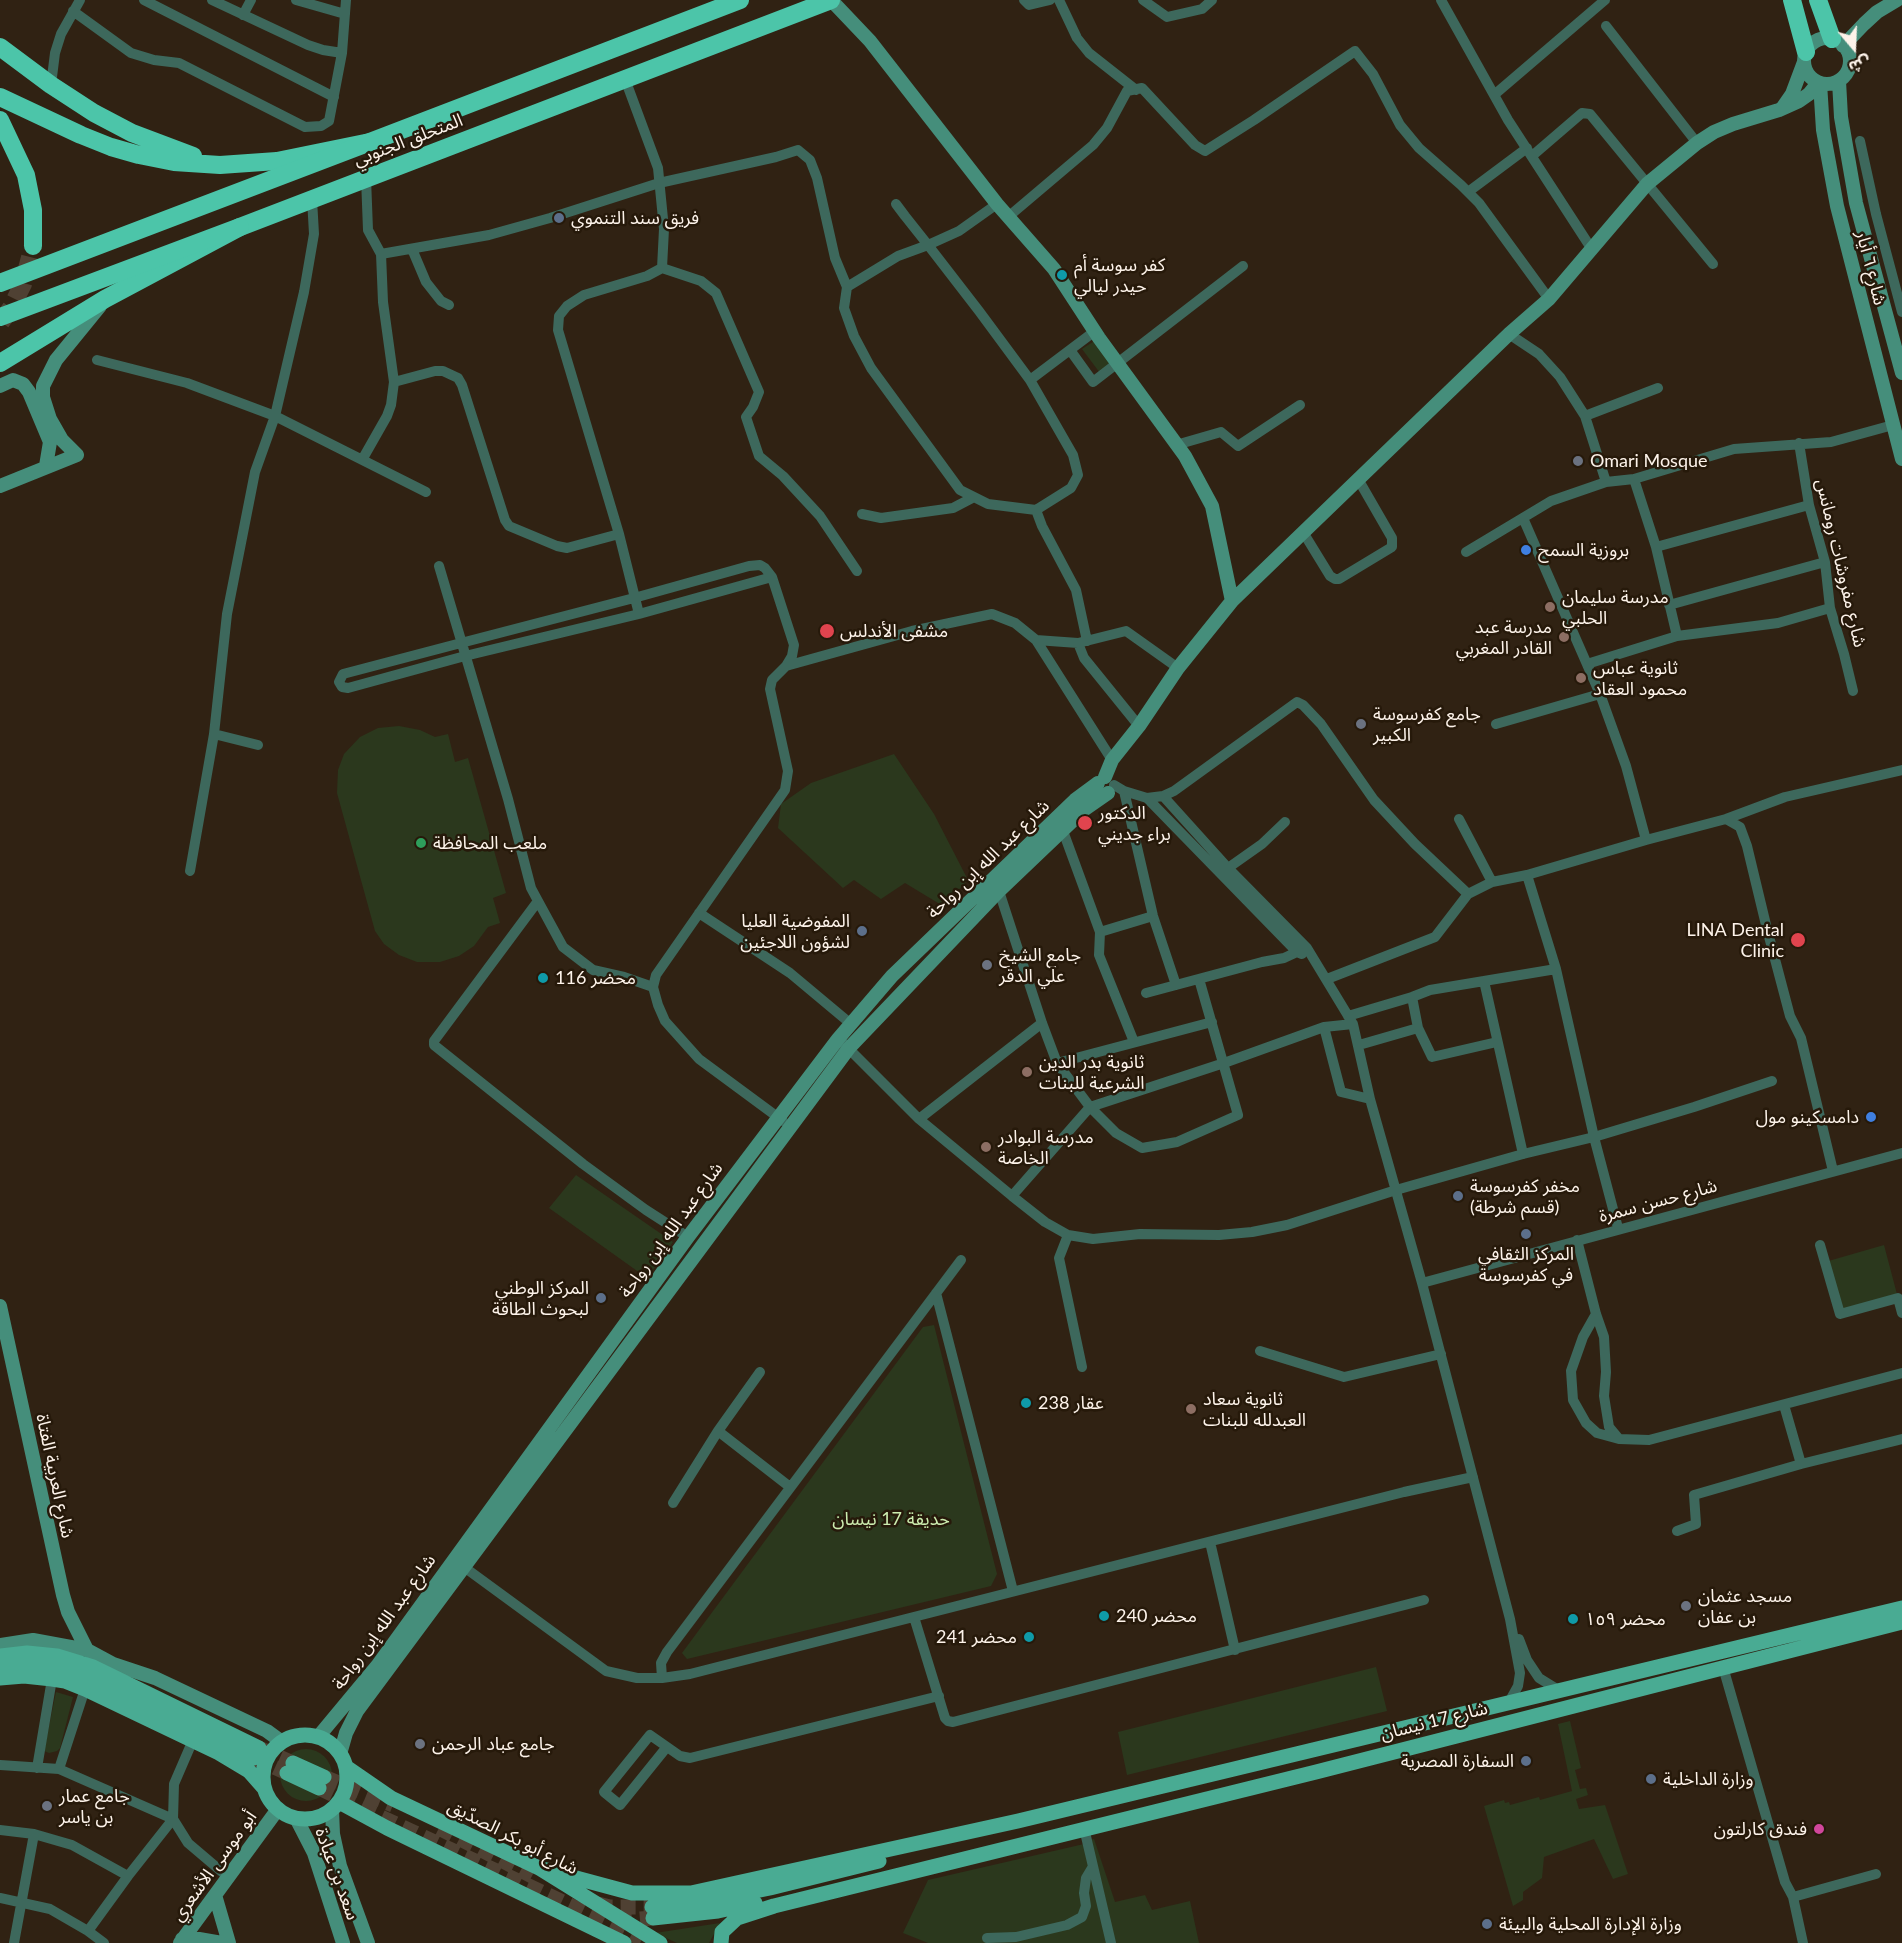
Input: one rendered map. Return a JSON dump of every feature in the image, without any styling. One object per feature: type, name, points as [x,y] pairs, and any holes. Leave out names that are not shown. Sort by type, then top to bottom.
[{"type":"highway","name":"المتحلق الجنوبي","points":[[0,283],[740,0]]},
{"type":"highway","name":"المتحلق الجنوبي","points":[[0,317],[831,0]]},
{"type":"highway","points":[[1792,0],[1805,57]]},
{"type":"highway","points":[[1819,2],[1838,42]]},
{"type":"highway","points":[[0,47],[94,113],[132,133],[220,165]]},
{"type":"highway","points":[[0,97],[111,147],[174,162],[220,165],[277,161],[370,142]]},
{"type":"highway","points":[[0,120],[26,175],[33,210],[33,246]]},
{"type":"highway","points":[[0,363],[105,299],[240,227]]},
{"type":"main road","points":[[1826,1635],[1872,1610],[1902,1602]]},
{"type":"main road","name":"شارع 17 نيسان","points":[[975,1856],[1316,1772],[1723,1667],[1826,1635],[1902,1608]]},
{"type":"main road","name":"شارع 17 نيسان","points":[[1017,1821],[1560,1691],[1826,1635],[1902,1622]]},
{"type":"main road","points":[[1826,1635],[1844,1643],[1902,1630]]},
{"type":"main road","points":[[0,1656],[27,1653],[57,1656],[93,1667],[256,1753],[88,1677],[56,1666],[0,1667]]},
{"type":"main road","points":[[0,1678],[24,1676],[65,1680],[193,1740],[249,1771],[264,1788]]},
{"type":"main road","points":[[305,1735],[318,1737],[327,1741],[343,1761],[346,1786],[335,1806],[321,1816],[309,1819],[296,1818],[278,1809],[269,1800],[262,1778],[267,1758],[282,1742],[292,1737],[305,1735]]},
{"type":"main road","points":[[1310,1752],[1316,1772]]},
{"type":"main road","name":"شارع أبو بكر الصدّيق","points":[[343,1761],[391,1798],[539,1868],[660,1943]]},
{"type":"main road","points":[[290,1768],[322,1782]]},
{"type":"main road","points":[[335,1806],[624,1943]]},
{"type":"main road","points":[[539,1868],[632,1893],[691,1893],[1017,1821]]},
{"type":"main road","points":[[975,1856],[847,1881],[718,1911],[652,1913],[770,1888],[945,1845],[1017,1821]]},
{"type":"main road","points":[[721,1943],[722,1932],[737,1918],[774,1906],[975,1856]]},
{"type":"street","points":[[51,85],[55,53],[61,34],[80,0]]},
{"type":"street","points":[[144,0],[334,98]]},
{"type":"street","points":[[212,0],[316,48],[342,53]]},
{"type":"street","points":[[243,15],[251,0]]},
{"type":"street","points":[[296,0],[345,14]]},
{"type":"street","points":[[73,12],[131,53],[154,60],[179,63],[305,127],[321,126],[329,121],[342,53],[346,0]]},
{"type":"street","points":[[831,0],[870,41],[997,204],[1054,269],[1118,364],[1185,456],[1212,506],[1232,601]]},
{"type":"street","points":[[1024,0],[1029,4],[1050,0]]},
{"type":"street","points":[[1059,0],[1077,38],[1089,53],[1136,90]]},
{"type":"street","points":[[1143,0],[1167,17],[1202,9],[1212,0]]},
{"type":"street","points":[[1441,0],[1494,95],[1591,248]]},
{"type":"street","points":[[1494,95],[1605,0]]},
{"type":"street","points":[[1838,42],[1897,0]]},
{"type":"street","points":[[1606,26],[1697,143]]},
{"type":"street","points":[[1779,110],[1792,94],[1805,57],[1814,42],[1826,39],[1838,42],[1849,57],[1850,63],[1839,81],[1819,83],[1808,75],[1805,57]]},
{"type":"street","points":[[1008,217],[1093,145],[1107,128],[1128,91],[1143,88],[1195,145],[1205,151],[1355,51],[1373,74],[1400,125],[1419,148],[1468,192],[1503,235],[1549,299]]},
{"type":"street","points":[[625,80],[658,168],[664,230],[662,268]]},
{"type":"street","name":"شارع ٦ أيار","points":[[1839,81],[1841,117],[1856,203],[1902,373]]},
{"type":"street","points":[[1176,985],[1110,786],[1112,760],[1140,726],[1178,668],[1232,601],[1509,334],[1549,299],[1647,184],[1714,132],[1779,110],[1809,94],[1819,83]]},
{"type":"street","name":"شارع ٦ أيار","points":[[1819,83],[1823,130],[1837,206],[1902,459]]},
{"type":"street","points":[[1468,192],[1529,152],[1582,113],[1587,112],[1713,264]]},
{"type":"street","points":[[1860,141],[1876,214],[1902,312]]},
{"type":"street","points":[[381,254],[489,235],[659,183],[798,150],[810,160],[817,178],[835,258],[847,286],[844,308],[854,336],[871,368],[960,490],[988,504],[1036,510],[1071,488],[1078,475],[1073,455],[1030,380],[896,204]]},
{"type":"street","points":[[362,460],[387,416],[394,382],[383,302],[381,254],[368,230],[366,178]]},
{"type":"street","points":[[190,871],[213,734],[227,614],[255,472],[275,416],[306,280],[314,234],[312,199]]},
{"type":"street","points":[[847,286],[898,256],[960,231],[997,204]]},
{"type":"street","points":[[412,249],[426,282],[436,295],[449,305]]},
{"type":"street","points":[[1070,350],[1093,382],[1243,266]]},
{"type":"street","points":[[639,614],[619,534],[558,330],[559,316],[567,306],[584,295],[647,276],[662,268],[701,281],[716,293],[759,392],[746,417],[759,456],[783,476],[820,516],[857,572]]},
{"type":"street","points":[[46,466],[50,442],[43,386],[64,349],[105,299]]},
{"type":"street","points":[[1030,380],[1095,331]]},
{"type":"street","points":[[1509,334],[1539,354],[1560,377],[1585,416],[1606,482]]},
{"type":"street","points":[[97,360],[187,383],[275,416],[426,492]]},
{"type":"street","points":[[394,382],[435,371],[458,378],[505,520],[509,526],[567,548],[619,534]]},
{"type":"street","points":[[0,386],[13,380],[23,384],[62,440],[77,455],[0,486]]},
{"type":"street","points":[[1585,416],[1658,388]]},
{"type":"street","points":[[1176,446],[1221,432],[1238,446],[1300,405]]},
{"type":"street","points":[[1466,552],[1551,501],[1606,482],[1634,479],[1734,449],[1831,442],[1893,425]]},
{"type":"street","name":"شارع مفروشات رومانس","points":[[1799,443],[1809,505],[1825,562],[1830,608],[1852,690]]},
{"type":"street","points":[[1303,532],[1330,576],[1335,579],[1340,579],[1392,547],[1392,538],[1358,479]]},
{"type":"street","points":[[1634,479],[1656,548],[1677,636]]},
{"type":"street","points":[[862,514],[881,518],[953,508],[974,497]]},
{"type":"street","points":[[1656,548],[1809,505]]},
{"type":"street","points":[[1036,510],[1076,590],[1084,658],[1140,726]]},
{"type":"street","points":[[1523,518],[1600,694],[1626,766],[1646,840]]},
{"type":"street","points":[[1669,604],[1825,562]]},
{"type":"street","points":[[772,577],[639,614],[465,656],[348,688],[342,687],[339,682],[343,674],[461,642],[755,565],[765,568],[772,577],[794,645],[792,656],[772,680],[770,689],[788,771],[785,790],[656,975],[653,987],[665,1021],[699,1059],[791,1127]]},
{"type":"street","points":[[439,566],[508,799],[531,888],[563,947],[593,970],[653,987]]},
{"type":"street","points":[[1587,664],[1677,636],[1778,623],[1830,608]]},
{"type":"street","points":[[786,666],[912,631],[992,614],[1015,623],[1036,640],[1112,760]]},
{"type":"street","points":[[1036,640],[1082,642],[1126,631],[1178,668]]},
{"type":"street","points":[[1496,724],[1600,694]]},
{"type":"street","points":[[1110,786],[1147,798],[1162,796],[1174,791],[1297,702],[1322,724],[1374,800],[1414,844],[1468,894]]},
{"type":"street","points":[[213,734],[258,745]]},
{"type":"street","points":[[1327,979],[1435,937],[1468,894],[1492,882],[1527,875],[1726,819],[1785,797],[1902,770]]},
{"type":"street","name":"شارع عبد الله إبن رواحة","points":[[343,1761],[346,1733],[357,1711],[849,1048],[999,891],[1110,786]]},
{"type":"street","name":"شارع عبد الله إبن رواحة","points":[[318,1737],[377,1666],[688,1237],[838,1039],[900,968],[1075,800],[1110,786]]},
{"type":"street","points":[[1162,796],[1228,868],[1307,948],[1351,1020],[1359,1045],[1370,1099],[1422,1283],[1510,1619],[1520,1673],[1518,1686],[1508,1704]]},
{"type":"street","points":[[1147,798],[1297,952],[1313,958]]},
{"type":"street","points":[[1459,819],[1492,882]]},
{"type":"street","points":[[1726,819],[1740,827],[1747,846],[1790,1016],[1801,1038],[1833,1171]]},
{"type":"street","points":[[1228,868],[1262,844],[1285,822]]},
{"type":"street","points":[[1063,831],[1100,932],[1100,955],[1134,1042]]},
{"type":"street","points":[[1527,875],[1556,969],[1594,1137],[1618,1228]]},
{"type":"street","points":[[999,891],[1042,1023],[1058,1063],[1090,1107],[1116,1133],[1142,1148],[1177,1142],[1238,1115],[1199,979]]},
{"type":"street","points":[[538,901],[434,1041],[434,1045],[583,1164],[646,1210],[688,1237]]},
{"type":"street","points":[[699,913],[790,973],[851,1024]]},
{"type":"street","points":[[1100,932],[1153,916]]},
{"type":"street","points":[[1146,993],[1284,958],[1297,952]]},
{"type":"street","points":[[1012,1196],[1090,1107],[1351,1020],[1430,990],[1556,969]]},
{"type":"street","points":[[1484,981],[1523,1154]]},
{"type":"street","points":[[1412,997],[1418,1028],[1432,1057],[1497,1042]]},
{"type":"street","points":[[1058,1063],[1212,1022]]},
{"type":"street","points":[[919,1119],[1042,1023]]},
{"type":"street","points":[[1324,1028],[1341,1092],[1370,1099]]},
{"type":"street","points":[[1359,1045],[1418,1028]]},
{"type":"street","points":[[838,1039],[919,1119],[1012,1196],[1046,1222],[1068,1235],[1093,1239],[1140,1234],[1219,1235],[1252,1232],[1287,1225],[1396,1190],[1523,1154],[1594,1137],[1772,1081]]},
{"type":"street","name":"شارع حسن سمرة","points":[[1422,1283],[1618,1228],[1902,1153]]},
{"type":"street","points":[[1068,1235],[1059,1258],[1082,1367]]},
{"type":"street","points":[[1577,1240],[1604,1337],[1606,1372],[1604,1396],[1609,1426],[1619,1439]]},
{"type":"street","points":[[1820,1245],[1840,1314],[1898,1298],[1902,1313]]},
{"type":"street","points":[[662,1678],[661,1663],[667,1652],[961,1260]]},
{"type":"street","points":[[936,1293],[1012,1591]]},
{"type":"street","name":"شارع العربية الفتاة","points":[[0,1306],[2,1327],[63,1594],[68,1612],[87,1650]]},
{"type":"street","points":[[1596,1314],[1583,1336],[1571,1371],[1573,1400],[1586,1423],[1597,1433],[1619,1439],[1649,1440],[1902,1373]]},
{"type":"street","points":[[1260,1351],[1344,1377],[1441,1354]]},
{"type":"street","points":[[673,1503],[718,1431],[760,1372]]},
{"type":"street","points":[[1784,1405],[1801,1464]]},
{"type":"street","points":[[718,1431],[790,1487]]},
{"type":"street","points":[[1677,1531],[1696,1524],[1694,1495],[1801,1464],[1902,1439]]},
{"type":"street","points":[[464,1567],[606,1671],[637,1678],[662,1678],[690,1674],[1012,1591],[1473,1477]]},
{"type":"street","points":[[1210,1542],[1235,1650]]},
{"type":"street","points":[[914,1617],[945,1718],[954,1722],[1424,1600]]},
{"type":"street","points":[[1510,1619],[1527,1660],[1539,1677],[1560,1691]]},
{"type":"street","points":[[0,1644],[33,1640],[87,1650],[113,1664],[155,1678],[267,1731],[282,1742]]},
{"type":"street","points":[[1723,1667],[1785,1882],[1793,1897],[1803,1943]]},
{"type":"street","points":[[37,1768],[52,1679]]},
{"type":"street","points":[[59,1769],[85,1689]]},
{"type":"street","points":[[666,1748],[620,1805],[604,1792],[650,1735],[666,1748],[680,1756],[690,1758],[939,1696]]},
{"type":"street","points":[[193,1740],[174,1784],[173,1819],[188,1843],[228,1877]]},
{"type":"street","points":[[0,1770],[0,1765],[59,1769],[173,1819]]},
{"type":"street","name":"سعد بن عبادة","points":[[335,1806],[333,1834],[340,1866],[368,1943]]},
{"type":"street","name":"أبو موسى الأشعري","points":[[181,1941],[278,1809]]},
{"type":"street","name":"سعد بن عبادة","points":[[296,1818],[314,1853],[343,1943]]},
{"type":"street","points":[[88,1931],[173,1819]]},
{"type":"street","points":[[1084,1828],[1111,1943]]},
{"type":"street","points":[[0,1830],[34,1834],[72,1845],[128,1876]]},
{"type":"street","points":[[14,1943],[34,1834]]},
{"type":"street","points":[[987,1938],[1016,1937],[1067,1925],[1082,1917],[1086,1906],[1084,1893],[1086,1878],[1092,1868]]},
{"type":"street","points":[[1793,1897],[1876,1874]]},
{"type":"street","points":[[215,1894],[229,1943]]},
{"type":"street","points":[[0,1898],[50,1909],[104,1943]]},
{"type":"street","points":[[181,1941],[199,1939],[222,1943]]},
{"type":"green space","points":[[1099,338],[1115,361],[1100,373],[1082,349]]},
{"type":"green space","name":"ملعب المحافظة","points":[[399,726],[420,730],[435,737],[448,734],[455,762],[468,758],[506,893],[493,898],[500,923],[488,927],[474,946],[459,956],[440,962],[417,962],[399,955],[384,944],[375,931],[337,793],[338,770],[344,754],[360,737],[378,728]]},
{"type":"green space","points":[[894,754],[934,814],[968,880],[943,906],[905,883],[881,899],[854,880],[843,888],[778,828],[781,804],[811,783]]},
{"type":"green space","points":[[576,1175],[673,1242],[647,1278],[549,1208]]},
{"type":"green space","points":[[1884,1245],[1898,1298],[1840,1314],[1825,1262]]},
{"type":"green space","name":"حديقة 17 نيسان","points":[[934,1325],[997,1574],[991,1586],[687,1659],[682,1653],[923,1327]]},
{"type":"green space","points":[[1376,1667],[1387,1711],[1127,1775],[1118,1732]]},
{"type":"green space","points":[[56,1692],[73,1697],[60,1748],[49,1753],[44,1751]]},
{"type":"green space","points":[[1570,1721],[1581,1768],[1575,1770],[1580,1789],[1586,1788],[1588,1795],[1576,1799],[1579,1809],[1605,1805],[1628,1874],[1613,1879],[1594,1839],[1544,1857],[1542,1878],[1523,1892],[1523,1900],[1513,1906],[1484,1806],[1504,1800],[1510,1805],[1539,1797],[1540,1800],[1572,1791],[1558,1724]]},
{"type":"green space","points":[[306,1749],[320,1753],[328,1761],[332,1775],[328,1789],[320,1797],[306,1801],[292,1797],[284,1789],[280,1775],[284,1761],[292,1753]]},
{"type":"green space","points":[[1094,1839],[1115,1902],[1145,1895],[1152,1910],[1190,1901],[1199,1943],[1113,1943],[1089,1840]]},
{"type":"green space","points":[[1084,1844],[1108,1943],[928,1943],[903,1933],[928,1880]]},
{"type":"green space","points":[[720,1923],[709,1943],[677,1943],[655,1933]]},
{"type":"tunnel","points":[[1,322],[23,284],[33,246]]},
{"type":"tunnel","points":[[259,1748],[293,1763]]},
{"type":"tunnel","points":[[254,1758],[287,1773]]},
{"type":"tunnel","points":[[324,1777],[393,1805]]},
{"type":"tunnel","points":[[319,1788],[642,1939]]},
{"type":"tunnel","points":[[439,1828],[532,1876]]},
{"type":"tunnel","points":[[598,1904],[610,1907],[652,1907]]},
{"type":"tunnel","points":[[617,1921],[653,1918]]},
{"type":"place","name":"فريق سند التنموي","points":[[559,218]]},
{"type":"place","name":"كفر سوسة أم حيدر ليالي","points":[[1062,275]]},
{"type":"place","name":"Omari Mosque","points":[[1578,461]]},
{"type":"place","name":"بروزية السمح","points":[[1526,550]]},
{"type":"place","name":"مدرسة سليمان الحلبي","points":[[1550,607]]},
{"type":"place","name":"مشفى الأندلس","points":[[827,631]]},
{"type":"place","name":"مدرسة عبد القادر المغربي","points":[[1564,637]]},
{"type":"place","name":"ثانوية عباس محمود العقاد","points":[[1581,678]]},
{"type":"place","name":"جامع كفرسوسة الكبير","points":[[1361,724]]},
{"type":"place","name":"الدكتور براء جديني","points":[[1085,823]]},
{"type":"place","name":"ملعب المحافظة","points":[[421,843]]},
{"type":"place","name":"المفوضية العليا لشؤون اللاجئين","points":[[862,931]]},
{"type":"place","name":"LINA Dental Clinic","points":[[1798,940]]},
{"type":"place","name":"جامع الشيخ علي الدقر","points":[[987,965]]},
{"type":"place","name":"محضر 116","points":[[543,978]]},
{"type":"place","name":"ثانوية بدر الدين الشرعية للبنات","points":[[1027,1072]]},
{"type":"place","name":"دامسكينو مول","points":[[1871,1117]]},
{"type":"place","name":"مدرسة البوادر الخاصة","points":[[986,1147]]},
{"type":"place","name":"مخفر كفرسوسة (قسم شرطة)","points":[[1458,1196]]},
{"type":"place","name":"المركز الثقافي في كفرسوسة","points":[[1526,1234]]},
{"type":"place","name":"المركز الوطني لبحوث الطاقة","points":[[601,1298]]},
{"type":"place","name":"عقار 238","points":[[1026,1403]]},
{"type":"place","name":"ثانوية سعاد العبدلله للبنات","points":[[1191,1409]]},
{"type":"place","name":"مسجد عثمان بن عفان","points":[[1686,1606]]},
{"type":"place","name":"محضر 240","points":[[1104,1616]]},
{"type":"place","name":"محضر ١٥٩","points":[[1573,1619]]},
{"type":"place","name":"محضر 241","points":[[1029,1637]]},
{"type":"place","name":"جامع عباد الرحمن","points":[[420,1744]]},
{"type":"place","name":"السفارة المصرية","points":[[1526,1761]]},
{"type":"place","name":"وزارة الداخلية","points":[[1651,1779]]},
{"type":"place","name":"جامع عمار بن ياسر","points":[[47,1806]]},
{"type":"place","name":"فندق كارلتون","points":[[1819,1829]]},
{"type":"place","name":"وزارة الإدارة المحلية والبيئة","points":[[1487,1924]]}]
